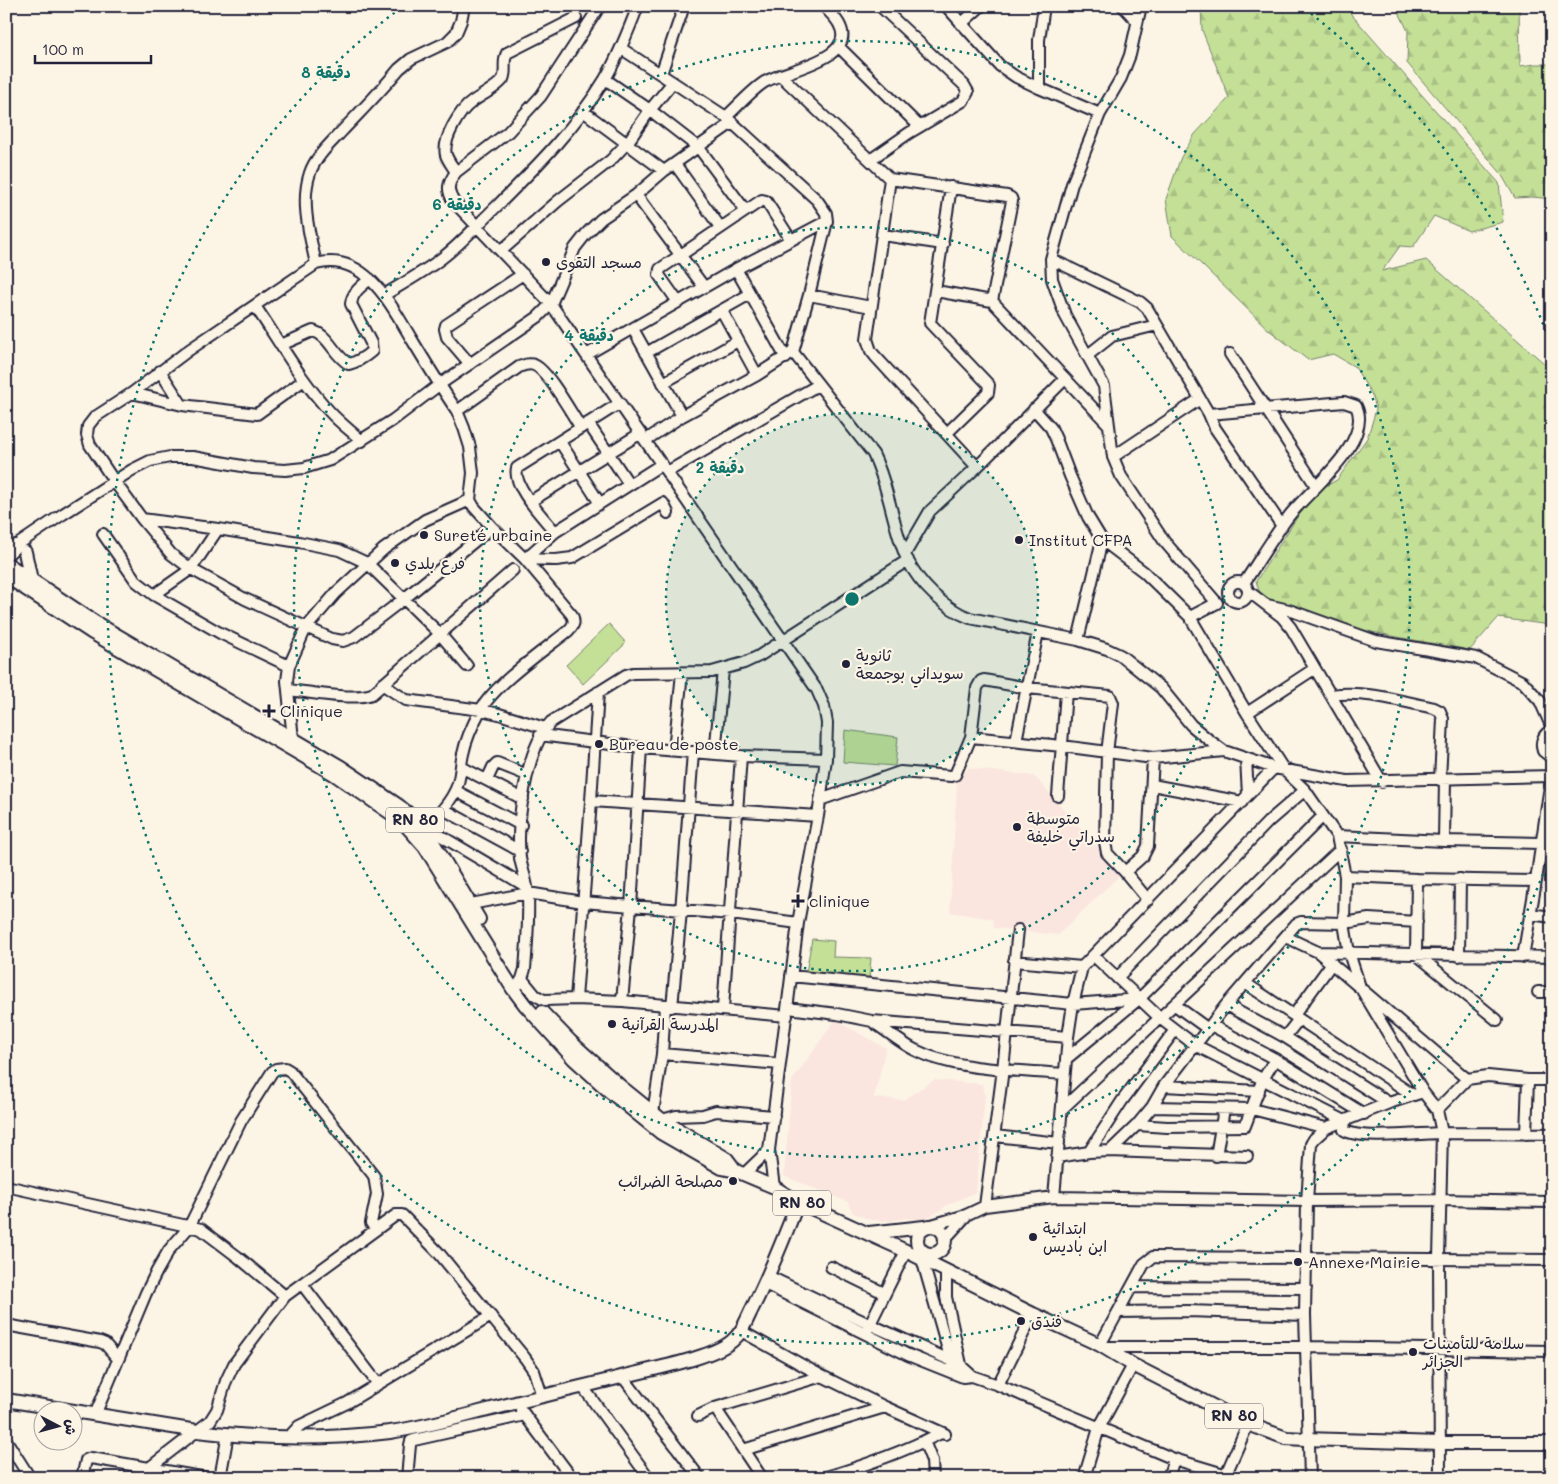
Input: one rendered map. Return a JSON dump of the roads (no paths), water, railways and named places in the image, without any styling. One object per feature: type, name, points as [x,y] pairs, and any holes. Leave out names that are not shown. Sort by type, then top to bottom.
[{"type":"main road","points":[[15,549],[31,580]]},
{"type":"main road","name":"RN 80","points":[[8,571],[31,580],[96,623],[341,767],[399,806],[433,842],[520,982],[542,1013],[594,1070],[658,1116],[727,1159],[740,1172]]},
{"type":"main road","name":"RN 80","points":[[8,571],[91,632],[334,774],[402,821],[422,831]]},
{"type":"main road","name":"RN 80","points":[[422,831],[425,847],[513,988],[548,1032],[594,1070],[661,1132],[722,1168],[740,1172],[774,1187],[798,1202],[906,1251],[925,1254],[946,1271],[1102,1346],[1133,1365],[1248,1424],[1286,1438],[1441,1443],[1552,1443]]},
{"type":"main road","points":[[6,1400],[197,1431],[288,1438],[332,1437],[391,1432],[457,1419],[515,1402],[583,1387],[708,1354],[731,1342],[741,1331],[767,1280],[798,1202]]},
{"type":"main road","points":[[926,1226],[917,1235],[917,1244],[925,1254],[942,1249],[945,1242]]},
{"type":"main road","points":[[868,1233],[926,1226],[937,1227],[941,1230],[945,1242],[946,1271]]},
{"type":"street","points":[[316,264],[307,208],[307,185],[313,166],[328,146],[399,69],[411,59],[447,42],[456,33],[464,6]]},
{"type":"street","points":[[600,6],[541,96],[508,132],[456,172],[449,181],[449,195],[551,304],[817,690],[824,706],[828,737],[826,759],[818,816],[798,923],[769,1150],[774,1187]]},
{"type":"street","points":[[384,295],[442,259],[532,171],[559,141],[584,111],[605,79],[622,49],[638,6]]},
{"type":"street","points":[[661,74],[684,6]]},
{"type":"street","points":[[6,556],[29,538],[114,481],[150,461],[170,456],[193,457],[253,468],[285,470],[304,468],[330,460],[362,440],[538,316],[551,304],[575,248],[586,234],[601,219],[636,194],[664,170],[699,148],[729,120],[762,83],[826,57],[839,47],[842,40],[839,23],[824,6]]},
{"type":"street","points":[[870,160],[919,126],[963,101],[968,92],[964,85],[880,6]]},
{"type":"street","points":[[946,6],[1000,66],[1016,77],[1100,114]]},
{"type":"street","points":[[961,24],[981,6]]},
{"type":"street","points":[[1040,88],[1039,40],[1044,6]]},
{"type":"street","points":[[1123,6],[1137,21]]},
{"type":"street","points":[[1141,6],[1130,55],[1121,78],[1100,114],[1072,184],[1051,259],[1052,279],[1065,315],[1104,386],[1113,457],[1121,476],[1164,541],[1217,603]]},
{"type":"street","points":[[456,172],[446,155],[446,147],[452,125],[469,103],[499,84],[504,78],[504,63],[507,53],[576,18]]},
{"type":"street","points":[[839,47],[919,126]]},
{"type":"street","points":[[531,501],[608,454],[682,416],[789,355],[809,294],[827,220],[826,213],[817,200],[729,120],[622,49]]},
{"type":"street","points":[[780,75],[890,179],[1011,198],[1012,201],[992,301]]},
{"type":"street","points":[[605,79],[650,110],[699,148],[745,210]]},
{"type":"street","points":[[501,252],[558,201],[611,160],[628,142],[650,110],[673,82]]},
{"type":"street","points":[[584,111],[664,170]]},
{"type":"street","points":[[675,164],[720,227]]},
{"type":"street","points":[[890,179],[867,340],[871,351],[977,467]]},
{"type":"street","points":[[947,433],[990,389],[930,323],[951,188]]},
{"type":"street","points":[[636,194],[704,287]]},
{"type":"street","points":[[678,302],[658,273],[660,268],[762,200],[766,200],[791,240]]},
{"type":"street","points":[[586,355],[736,269],[827,220]]},
{"type":"street","points":[[883,235],[943,244]]},
{"type":"street","points":[[1051,259],[1140,302],[1147,308],[1215,428],[1282,526]]},
{"type":"street","points":[[492,527],[405,598],[348,640],[332,639],[245,599],[191,569],[171,554],[142,519],[90,445],[87,435],[88,426],[95,417],[316,264],[328,260],[353,267],[370,279],[384,295],[456,411],[464,428],[472,459],[470,500],[478,513],[525,559],[572,614],[574,620],[573,626],[568,631],[506,682],[481,710],[469,736],[456,791],[443,809],[422,831],[527,890],[583,902],[731,914],[798,923]]},
{"type":"street","points":[[736,269],[789,355],[818,385],[868,447],[876,460],[906,557],[934,594],[956,613],[970,618],[1078,640],[1120,655],[1162,688],[1192,725],[1224,751],[1279,769],[1338,781],[1382,782],[1552,776]]},
{"type":"street","points":[[470,364],[448,337],[444,330],[446,326],[523,274]]},
{"type":"street","points":[[282,345],[313,331],[322,334],[340,357],[349,364],[367,355],[372,351],[371,344],[351,304],[355,292],[370,279]]},
{"type":"street","points":[[936,291],[992,301],[1108,424]]},
{"type":"street","points":[[646,353],[750,294]]},
{"type":"street","points":[[809,294],[871,307]]},
{"type":"street","points":[[254,306],[304,380],[329,411],[362,440]]},
{"type":"street","points":[[722,311],[757,374]]},
{"type":"street","points":[[1088,355],[1112,336],[1157,326]]},
{"type":"street","points":[[633,329],[682,416]]},
{"type":"street","points":[[663,383],[738,341]]},
{"type":"street","points":[[1230,354],[1316,486]]},
{"type":"street","points":[[456,411],[519,367],[526,364],[534,364],[548,377],[629,484]]},
{"type":"street","points":[[160,371],[182,405]]},
{"type":"street","points":[[1065,379],[930,511],[906,557],[782,641],[759,656],[723,670],[712,672],[634,673],[614,681],[551,722],[543,732],[531,758],[523,798],[520,851],[527,890],[526,961],[520,982],[541,999],[576,999],[723,1010],[837,1014],[872,1022],[1068,1036]]},
{"type":"street","points":[[132,393],[182,405],[257,414],[304,380]]},
{"type":"street","points":[[525,559],[555,532],[629,484],[664,468],[818,385]]},
{"type":"street","points":[[1113,457],[1200,399]]},
{"type":"street","points":[[1208,414],[1344,402],[1356,406],[1360,414],[1360,420],[1354,437],[1332,470],[1306,496],[1282,526],[1246,587],[1246,598],[1234,601],[1229,597],[1228,593],[1229,585],[1236,581],[1246,587],[1282,617],[1291,628],[1382,782]]},
{"type":"street","points":[[555,532],[516,479],[517,468],[620,403]]},
{"type":"street","points":[[1034,409],[1054,433],[1088,517],[1102,540],[1144,572],[1190,617],[1279,769],[1305,790],[1337,836],[1345,876],[1344,922],[1349,953],[1360,987],[1418,1093]]},
{"type":"street","points":[[560,442],[599,502]]},
{"type":"street","points":[[293,739],[288,690],[289,666],[306,628],[367,563],[402,535],[425,520],[470,500]]},
{"type":"street","points":[[525,559],[556,560],[572,558],[662,503],[668,513]]},
{"type":"street","points":[[142,519],[218,529],[339,550],[367,563],[405,598],[468,666]]},
{"type":"street","points":[[154,595],[191,569],[218,529]]},
{"type":"street","points":[[103,534],[136,581],[154,595],[220,633],[289,666]]},
{"type":"street","points":[[1078,640],[1102,540]]},
{"type":"street","points":[[8,571],[15,549]]},
{"type":"street","points":[[288,690],[364,696],[372,694],[513,570]]},
{"type":"street","points":[[1190,617],[1229,597]]},
{"type":"street","points":[[1267,605],[1289,610],[1376,641],[1476,658],[1523,682],[1540,701],[1552,729],[1545,734],[1541,742],[1543,751],[1552,758]]},
{"type":"street","points":[[1016,741],[1038,632]]},
{"type":"street","points":[[1247,713],[1314,669]]},
{"type":"street","points":[[715,754],[723,670]]},
{"type":"street","points":[[674,750],[682,672]]},
{"type":"street","points":[[820,800],[900,772],[955,775],[971,737],[977,688],[980,681],[984,680],[1027,688],[1106,695],[1113,698],[1108,753],[1105,842],[1107,852],[1148,900]]},
{"type":"street","points":[[382,684],[406,700],[499,714],[543,732],[595,742],[641,748],[741,756],[826,759]]},
{"type":"street","points":[[576,999],[598,692]]},
{"type":"street","points":[[1058,796],[1066,692]]},
{"type":"street","points":[[1331,695],[1375,696],[1437,709],[1442,715],[1444,841]]},
{"type":"street","points":[[971,737],[1153,758],[1224,751]]},
{"type":"street","points":[[622,1002],[632,907],[641,748]]},
{"type":"street","points":[[693,752],[681,911],[662,1054],[658,1116],[703,1115],[716,1111],[774,1116]]},
{"type":"street","points":[[723,1010],[741,756]]},
{"type":"street","points":[[1125,872],[1147,852],[1153,758]]},
{"type":"street","points":[[1245,798],[1246,759]]},
{"type":"street","points":[[487,780],[497,763],[527,775]]},
{"type":"street","points":[[461,767],[523,798]]},
{"type":"street","points":[[1054,1198],[1068,1036],[1073,1004],[1082,968],[1245,798],[1279,769]]},
{"type":"street","points":[[1523,957],[1552,772]]},
{"type":"street","points":[[1152,785],[1245,798]]},
{"type":"street","points":[[1117,978],[1269,821],[1305,790]]},
{"type":"street","points":[[456,791],[521,825]]},
{"type":"street","points":[[591,801],[818,816]]},
{"type":"street","points":[[443,809],[520,851]]},
{"type":"street","points":[[1066,1058],[1139,999],[1323,816]]},
{"type":"street","points":[[1337,836],[1541,843]]},
{"type":"street","points":[[1062,1109],[1161,1019],[1341,849]]},
{"type":"street","points":[[1345,876],[1536,881]]},
{"type":"street","points":[[1416,954],[1417,879]]},
{"type":"street","points":[[1459,956],[1460,880]]},
{"type":"street","points":[[471,904],[527,890]]},
{"type":"street","points":[[1530,914],[1552,917]]},
{"type":"street","points":[[1110,1151],[1137,1125],[1152,1107],[1164,1086],[1226,1005],[1286,938],[1296,924],[1301,922],[1344,922],[1369,919],[1417,922]]},
{"type":"street","points":[[986,1206],[1018,930]]},
{"type":"street","points":[[1286,938],[1318,952],[1467,1079]]},
{"type":"street","points":[[1318,952],[1552,957]]},
{"type":"street","points":[[1416,954],[1497,1020]]},
{"type":"street","points":[[1094,956],[1161,1019],[1195,1045],[1262,1081],[1344,1121]]},
{"type":"street","points":[[1014,961],[1082,968]]},
{"type":"street","points":[[1285,1037],[1332,963]]},
{"type":"street","points":[[791,976],[1073,1004],[1139,999]]},
{"type":"street","points":[[1245,983],[1418,1093],[1437,1110],[1442,1133],[1439,1258],[1440,1478]]},
{"type":"street","points":[[1538,992],[1552,992]]},
{"type":"street","points":[[1175,1005],[1210,1027],[1275,1058],[1364,1114]]},
{"type":"street","points":[[1226,1005],[1285,1037],[1389,1103]]},
{"type":"street","points":[[872,1022],[914,1050],[956,1064],[1064,1074]]},
{"type":"street","points":[[1089,1152],[1122,1101],[1175,1030]]},
{"type":"street","points":[[662,1054],[780,1064]]},
{"type":"street","points":[[1137,1125],[1221,1128],[1244,1126],[1262,1081],[1275,1058]]},
{"type":"street","points":[[95,1415],[157,1271],[169,1250],[189,1227],[241,1121],[272,1072],[281,1068],[290,1071],[374,1176],[377,1194],[371,1223],[376,1229]]},
{"type":"street","points":[[1437,1110],[1467,1079],[1488,1076],[1552,1080]]},
{"type":"street","points":[[1526,1134],[1528,1080]]},
{"type":"street","points":[[1164,1086],[1259,1091]]},
{"type":"street","points":[[1310,1478],[1305,1314],[1307,1201],[1311,1144],[1326,1128],[1418,1093]]},
{"type":"street","points":[[1152,1107],[1252,1109],[1326,1128]]},
{"type":"street","points":[[1216,1156],[1224,1108]]},
{"type":"street","points":[[1344,1121],[1344,1130],[1363,1135],[1442,1133],[1552,1134]]},
{"type":"street","points":[[995,1136],[1059,1143]]},
{"type":"street","points":[[740,1172],[769,1150]]},
{"type":"street","points":[[1057,1157],[1110,1151],[1248,1156]]},
{"type":"street","points":[[6,1186],[200,1229],[238,1257],[285,1296]]},
{"type":"street","points":[[926,1226],[966,1215],[986,1206],[1054,1198],[1552,1202]]},
{"type":"street","points":[[136,1478],[215,1415],[226,1381],[234,1364],[285,1296],[394,1216],[402,1215],[438,1252],[491,1316],[534,1371],[542,1396]]},
{"type":"street","points":[[945,1242],[966,1215]]},
{"type":"street","points":[[867,1329],[906,1251]]},
{"type":"street","points":[[925,1254],[932,1294],[952,1361],[953,1373]]},
{"type":"street","points":[[1552,1260],[1153,1257],[1144,1264],[1102,1346],[1552,1351]]},
{"type":"street","points":[[831,1267],[884,1293]]},
{"type":"street","points":[[946,1271],[946,1297],[966,1373]]},
{"type":"street","points":[[767,1280],[867,1329],[952,1361],[966,1373],[1174,1459],[1237,1478]]},
{"type":"street","points":[[302,1284],[378,1384]]},
{"type":"street","points":[[1132,1287],[1306,1288]]},
{"type":"street","points":[[932,1294],[946,1297]]},
{"type":"street","points":[[1118,1312],[1188,1311],[1305,1314]]},
{"type":"street","points":[[998,1385],[1033,1314]]},
{"type":"street","points":[[288,1438],[299,1426],[347,1403],[491,1316]]},
{"type":"street","points":[[6,1325],[100,1342],[105,1344],[118,1359]]},
{"type":"street","points":[[867,1329],[908,1355],[953,1373],[966,1373]]},
{"type":"street","points":[[741,1331],[822,1376],[943,1433],[882,1459],[823,1478]]},
{"type":"street","points":[[1084,1478],[1099,1428],[1133,1365]]},
{"type":"street","points":[[698,1416],[715,1408],[822,1376]]},
{"type":"street","points":[[623,1377],[700,1478]]},
{"type":"street","points":[[583,1387],[649,1478]]},
{"type":"street","points":[[515,1402],[572,1478]]},
{"type":"street","points":[[743,1450],[885,1407]]},
{"type":"street","points":[[715,1408],[762,1478]]},
{"type":"street","points":[[407,1478],[410,1445],[414,1440],[525,1415]]},
{"type":"street","points":[[1226,1474],[1248,1424]]},
{"type":"street","points":[[220,1478],[228,1434]]},
{"type":"street","points":[[6,1440],[30,1478]]},
{"type":"street","points":[[924,1441],[932,1461],[933,1478]]},
{"type":"street","points":[[82,1478],[86,1460],[89,1458],[207,1478]]},
{"type":"street","points":[[1168,1478],[1174,1459]]},
{"type":"place","name":"مسجد التقوى","points":[[546,262]]},
{"type":"place","name":"Sureté urbaine","points":[[424,535]]},
{"type":"place","name":"Institut CFPA","points":[[1019,540]]},
{"type":"place","name":"فرع بلدي","points":[[395,563]]},
{"type":"place","name":"ثانوية سويداني بوجمعة","points":[[846,664]]},
{"type":"place","name":"Clinique","points":[[269,711]]},
{"type":"place","name":"Bureau de poste","points":[[599,744]]},
{"type":"place","name":"متوسطة سدراتي خليفة","points":[[1017,827]]},
{"type":"place","name":"clinique","points":[[798,901]]},
{"type":"place","name":"المدرسة القرآنية","points":[[612,1024]]},
{"type":"place","name":"مصلحة الضرائب","points":[[733,1181]]},
{"type":"place","name":"ابتدائية ابن باديس","points":[[1033,1237]]},
{"type":"place","name":"Annexe Mairie","points":[[1298,1262]]},
{"type":"place","name":"فندق","points":[[1021,1321]]},
{"type":"place","name":"سلامة للتأمينات الجزائر","points":[[1413,1352]]}]
